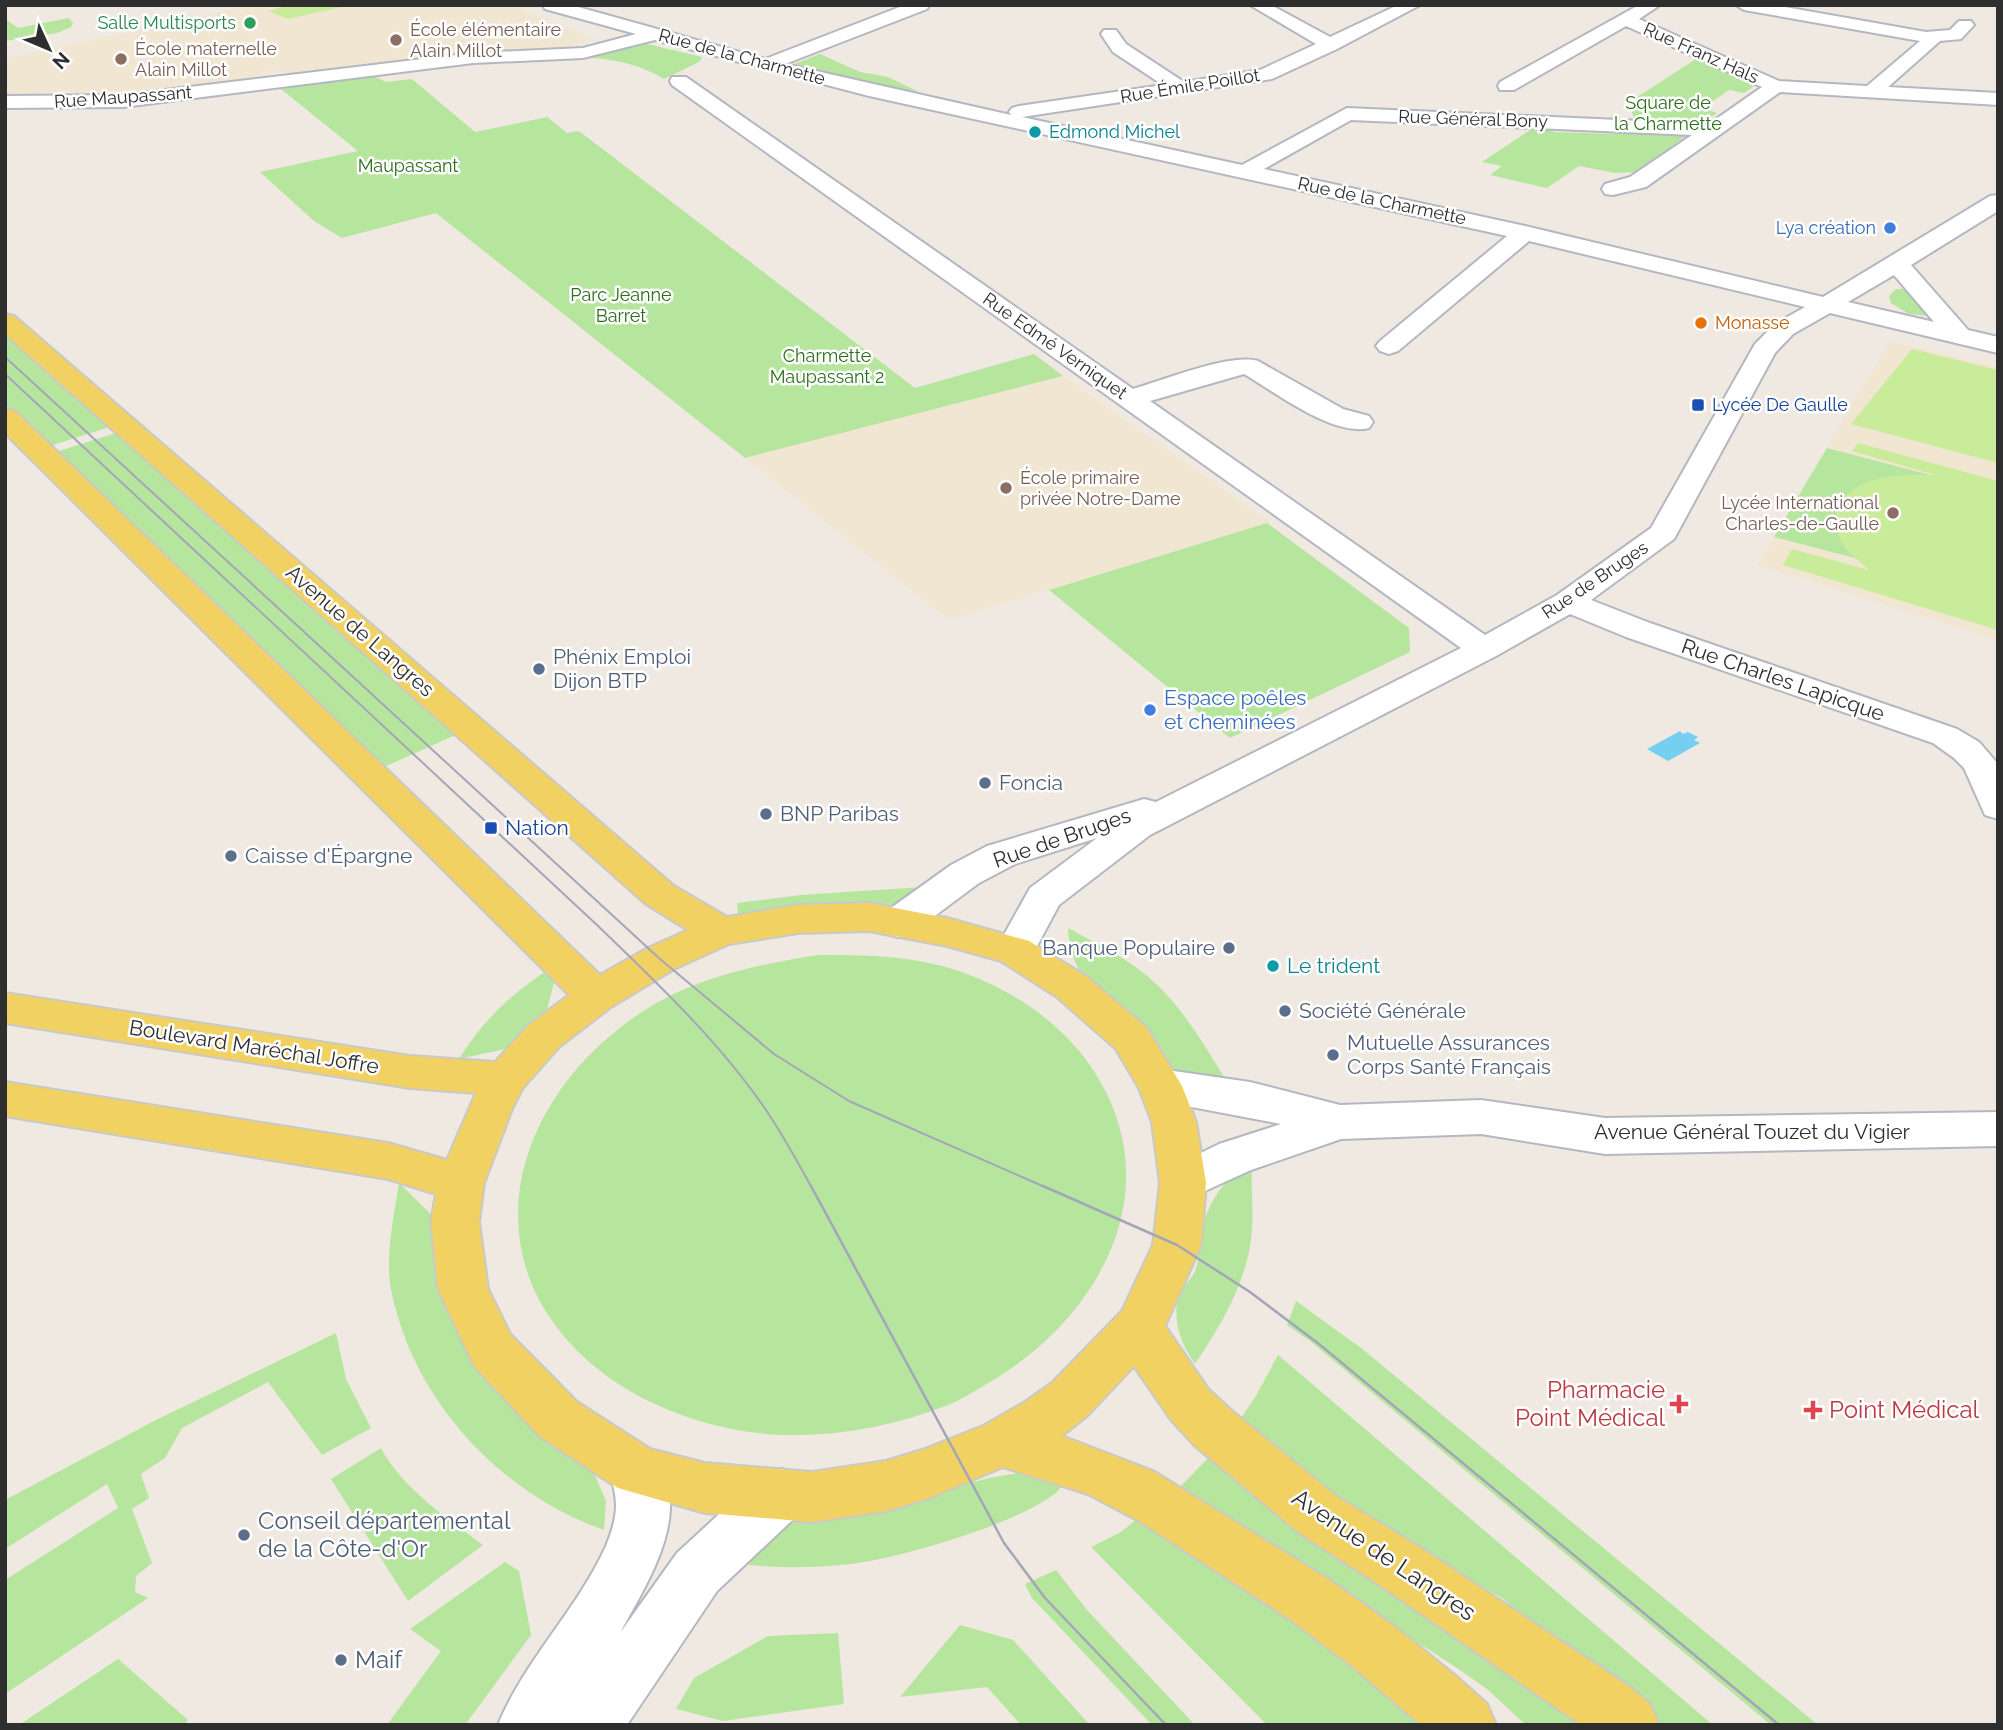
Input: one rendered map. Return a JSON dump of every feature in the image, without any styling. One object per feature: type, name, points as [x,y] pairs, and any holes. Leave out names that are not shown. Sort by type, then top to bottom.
[{"type":"main road","name":"Avenue de Langres","points":[[5,321],[660,895],[721,932]]},
{"type":"main road","points":[[5,417],[596,996]]},
{"type":"main road","points":[[869,917],[898,923],[947,932],[1015,951],[1072,987],[1131,1038],[1160,1086],[1174,1122],[1183,1183],[1177,1245],[1140,1326],[1070,1399],[1044,1419],[1002,1443],[929,1473],[886,1486],[811,1497],[705,1488],[637,1471],[558,1419],[492,1350],[463,1289],[455,1222],[461,1183],[505,1079],[544,1036],[596,996],[660,959],[721,932],[798,919],[869,917]]},
{"type":"main road","name":"Boulevard Maréchal Joffre","points":[[5,1008],[410,1072],[505,1079]]},
{"type":"main road","points":[[5,1099],[388,1161],[461,1183]]},
{"type":"main road","name":"Avenue de Langres","points":[[1140,1326],[1150,1347],[1190,1405],[1213,1428],[1317,1514],[1404,1569],[1609,1708],[1629,1725]]},
{"type":"main road","points":[[1002,1443],[1108,1477],[1145,1495],[1282,1578],[1422,1684],[1466,1725]]},
{"type":"street","name":"Rue de la Charmette","points":[[551,5],[766,65],[1525,233],[1998,345]]},
{"type":"street","points":[[766,65],[921,5]]},
{"type":"street","points":[[1258,5],[1331,45]]},
{"type":"street","name":"Rue Émile Poillot","points":[[996,116],[1265,75],[1412,5]]},
{"type":"street","points":[[1507,86],[1652,5]]},
{"type":"street","points":[[1744,5],[1926,37],[1955,35],[1965,25]]},
{"type":"street","points":[[595,18],[618,9]]},
{"type":"street","name":"Rue Franz Hals","points":[[1626,20],[1776,86],[1998,99]]},
{"type":"street","name":"Rue Maupassant","points":[[5,102],[123,101],[473,58],[583,53],[656,34]]},
{"type":"street","points":[[1110,34],[1119,48],[1181,88]]},
{"type":"street","points":[[1870,93],[1931,41],[1926,37]]},
{"type":"street","name":"Rue de la Charmette","points":[[818,45],[843,55]]},
{"type":"street","name":"Rue Edmé Verniquet","points":[[739,58],[678,81],[1484,649]]},
{"type":"street","points":[[917,81],[934,103]]},
{"type":"street","points":[[1613,189],[1638,182],[1776,86]]},
{"type":"street","name":"Rue Général Bony","points":[[1247,171],[1347,114],[1714,130]]},
{"type":"street","name":"Rue de Bruges","points":[[1015,951],[1044,897],[1137,827],[1484,649],[1569,602],[1663,533],[1764,349],[1784,329],[1897,264],[1998,201]]},
{"type":"street","points":[[1389,346],[1525,233]]},
{"type":"street","points":[[1897,264],[1959,335]]},
{"type":"street","points":[[1129,399],[1240,366],[1249,366],[1333,415],[1359,422]]},
{"type":"street","name":"Rue Charles Lapicque","points":[[1569,602],[1638,630],[1945,736],[1969,751],[1992,774],[1998,807]]},
{"type":"street","name":"Rue de Bruges","points":[[898,923],[965,874],[1001,855],[1199,793]]},
{"type":"street","name":"Avenue Général Touzet du Vigier","points":[[1160,1086],[1250,1099],[1340,1122],[1481,1117],[1605,1136],[1998,1129]]},
{"type":"street","name":"Avenue Général Touzet du Vigier","points":[[1183,1183],[1235,1157],[1340,1122]]},
{"type":"street","points":[[528,1725],[614,1587],[631,1553],[643,1509],[637,1471]]},
{"type":"street","points":[[591,1725],[697,1572],[782,1494]]},
{"type":"shaded area","name":"École élémentaire Alain Millot","points":[[253,5],[512,5],[591,38],[582,44],[563,48],[494,50],[289,75],[275,70],[256,74],[259,79],[140,93],[78,95],[69,89],[36,96],[5,94],[5,59]]},
{"type":"shaded area","name":"Lycée International Charles-de-Gaulle","points":[[1890,341],[1998,367],[1998,640],[1757,565]]},
{"type":"shaded area","points":[[1063,376],[1270,522],[949,620],[745,458]]},
{"type":"green space","points":[[292,5],[351,5],[288,19],[268,11]]},
{"type":"green space","points":[[69,18],[73,23],[71,27],[57,33],[5,41],[5,19],[18,28]]},
{"type":"green space","points":[[647,44],[702,57],[699,62],[664,79],[628,64],[589,58]]},
{"type":"green space","points":[[820,54],[860,72],[888,77],[919,92],[865,83],[794,64]]},
{"type":"green space","name":"Square de la Charmette","points":[[1699,57],[1751,82],[1753,87],[1744,93],[1729,90],[1703,108],[1717,113],[1636,172],[1615,173],[1579,166],[1547,188],[1490,175],[1502,166],[1482,162],[1536,126],[1550,126],[1553,132],[1614,134],[1613,129],[1635,120],[1628,103]]},
{"type":"green space","points":[[374,76],[386,82],[412,79],[475,132],[547,117],[567,133],[579,131],[915,388],[1034,354],[1063,376],[745,458],[436,213],[342,238],[314,221],[260,172],[358,151],[281,89]]},
{"type":"green space","points":[[1896,289],[1908,289],[1930,316],[1909,314],[1891,303],[1889,296]]},
{"type":"green space","points":[[5,331],[113,426],[50,446],[5,404]]},
{"type":"green space","points":[[1912,349],[1998,370],[1998,463],[1851,424]]},
{"type":"green space","points":[[119,432],[460,733],[384,767],[56,452]]},
{"type":"green space","points":[[1858,443],[1998,481],[1998,630],[1783,565],[1792,549],[1869,570],[1848,551],[1839,536],[1835,524],[1840,503],[1857,488],[1881,478],[1935,475],[1852,451]]},
{"type":"green space","points":[[1827,448],[1930,475],[1881,478],[1844,546],[1855,558],[1774,537]]},
{"type":"green space","points":[[1267,523],[1409,628],[1410,652],[1230,738],[1049,590]]},
{"type":"green space","points":[[923,887],[904,903],[880,908],[738,913],[737,903],[801,895]]},
{"type":"green space","points":[[1068,928],[1126,961],[1162,989],[1186,1018],[1225,1079],[1179,1076],[1141,1027],[1081,973],[1070,946]]},
{"type":"green space","points":[[818,955],[893,957],[938,965],[985,981],[1007,992],[1048,1020],[1067,1037],[1097,1076],[1118,1121],[1126,1166],[1123,1209],[1110,1252],[1088,1291],[1060,1327],[1025,1359],[985,1385],[958,1401],[911,1418],[854,1431],[796,1435],[749,1432],[702,1422],[637,1395],[617,1383],[569,1342],[537,1295],[521,1246],[519,1195],[531,1145],[556,1097],[592,1052],[639,1014],[703,982],[771,963]]},
{"type":"green space","points":[[551,968],[554,983],[545,1017],[505,1049],[459,1059],[478,1032],[500,1008]]},
{"type":"green space","points":[[1252,1164],[1252,1231],[1248,1257],[1222,1320],[1195,1364],[1186,1350],[1178,1327],[1178,1297],[1196,1269],[1201,1231],[1213,1201],[1226,1182]]},
{"type":"green space","points":[[399,1183],[439,1222],[593,1471],[606,1501],[604,1530],[566,1514],[530,1493],[496,1467],[466,1437],[440,1404],[419,1368],[402,1329],[391,1289],[391,1236]]},
{"type":"green space","points":[[1296,1301],[1361,1348],[1818,1725],[1771,1725],[1310,1341],[1287,1325]]},
{"type":"green space","points":[[336,1333],[346,1379],[371,1428],[322,1455],[268,1382],[182,1428],[165,1458],[141,1474],[149,1498],[132,1509],[152,1563],[136,1576],[135,1592],[148,1598],[5,1694],[5,1580],[118,1508],[107,1484],[5,1549],[5,1500],[154,1421]]},
{"type":"green space","points":[[1278,1355],[1713,1725],[1653,1725],[1502,1598],[1437,1562],[1329,1492],[1239,1421]]},
{"type":"green space","points":[[381,1448],[400,1476],[413,1489],[483,1545],[408,1601],[331,1479]]},
{"type":"green space","points":[[1217,1449],[1458,1619],[1577,1725],[1526,1725],[1487,1689],[1457,1668],[1188,1494],[1177,1490]]},
{"type":"green space","points":[[1023,1472],[1066,1478],[1055,1494],[1035,1506],[985,1528],[925,1548],[850,1564],[779,1567],[737,1563],[791,1520],[903,1501],[989,1478]]},
{"type":"green space","points":[[1143,1514],[1308,1622],[1418,1725],[1267,1725],[1091,1547],[1121,1532]]},
{"type":"green space","points":[[505,1562],[519,1571],[531,1635],[465,1725],[387,1725],[441,1651],[410,1629]]},
{"type":"green space","points":[[1056,1570],[1087,1610],[1195,1725],[1152,1725],[1032,1598],[1025,1584]]},
{"type":"green space","points":[[960,1625],[1013,1640],[1090,1725],[1021,1725],[987,1687],[900,1697]]},
{"type":"green space","points":[[838,1633],[844,1704],[723,1721],[676,1709],[694,1678],[768,1636]]},
{"type":"green space","points":[[118,1659],[188,1720],[184,1725],[19,1725]]},
{"type":"water","points":[[1680,731],[1698,737],[1694,740],[1700,743],[1668,761],[1647,749]]},
{"type":"tram line","points":[[5,357],[660,959],[774,1054],[849,1101],[1047,1188]]},
{"type":"tram line","points":[[5,374],[597,925],[664,991],[708,1036],[748,1085],[778,1129],[812,1188]]},
{"type":"tram line","points":[[811,1186],[1004,1543],[1045,1598],[1166,1725]]},
{"type":"tram line","points":[[1043,1186],[1177,1245],[1250,1292],[1319,1344],[1779,1725]]},
{"type":"place","name":"Salle Multisports","points":[[250,23]]},
{"type":"place","name":"École élémentaire Alain Millot","points":[[396,40]]},
{"type":"place","name":"École maternelle Alain Millot","points":[[121,59]]},
{"type":"place","name":"Edmond Michel","points":[[1035,132]]},
{"type":"place","name":"Lya création","points":[[1890,228]]},
{"type":"place","name":"Monasse","points":[[1701,323]]},
{"type":"place","name":"Lycée De Gaulle","points":[[1698,405]]},
{"type":"place","name":"École primaire privée Notre-Dame","points":[[1006,488]]},
{"type":"place","name":"Lycée International Charles-de-Gaulle","points":[[1893,513]]},
{"type":"place","name":"Phénix Emploi Dijon BTP","points":[[539,669]]},
{"type":"place","name":"Espace poêles et cheminées","points":[[1150,710]]},
{"type":"place","name":"Foncia","points":[[985,783]]},
{"type":"place","name":"BNP Paribas","points":[[766,814]]},
{"type":"place","name":"Nation","points":[[491,828]]},
{"type":"place","name":"Caisse d'Épargne","points":[[231,856]]},
{"type":"place","name":"Banque Populaire","points":[[1229,948]]},
{"type":"place","name":"Le trident","points":[[1273,966]]},
{"type":"place","name":"Société Générale","points":[[1285,1011]]},
{"type":"place","name":"Mutuelle Assurances Corps Santé Français","points":[[1333,1055]]},
{"type":"place","name":"Pharmacie Point Médical","points":[[1679,1404]]},
{"type":"place","name":"Point Médical","points":[[1813,1410]]},
{"type":"place","name":"Conseil départemental de la Côte-d'Or","points":[[244,1535]]},
{"type":"place","name":"Maif","points":[[341,1660]]},
{"type":"park label","name":"Maupassant","points":[[408,166]]},
{"type":"park label","name":"Parc Jeanne Barret","points":[[621,305]]},
{"type":"park label","name":"Charmette Maupassant 2","points":[[827,366]]}]
